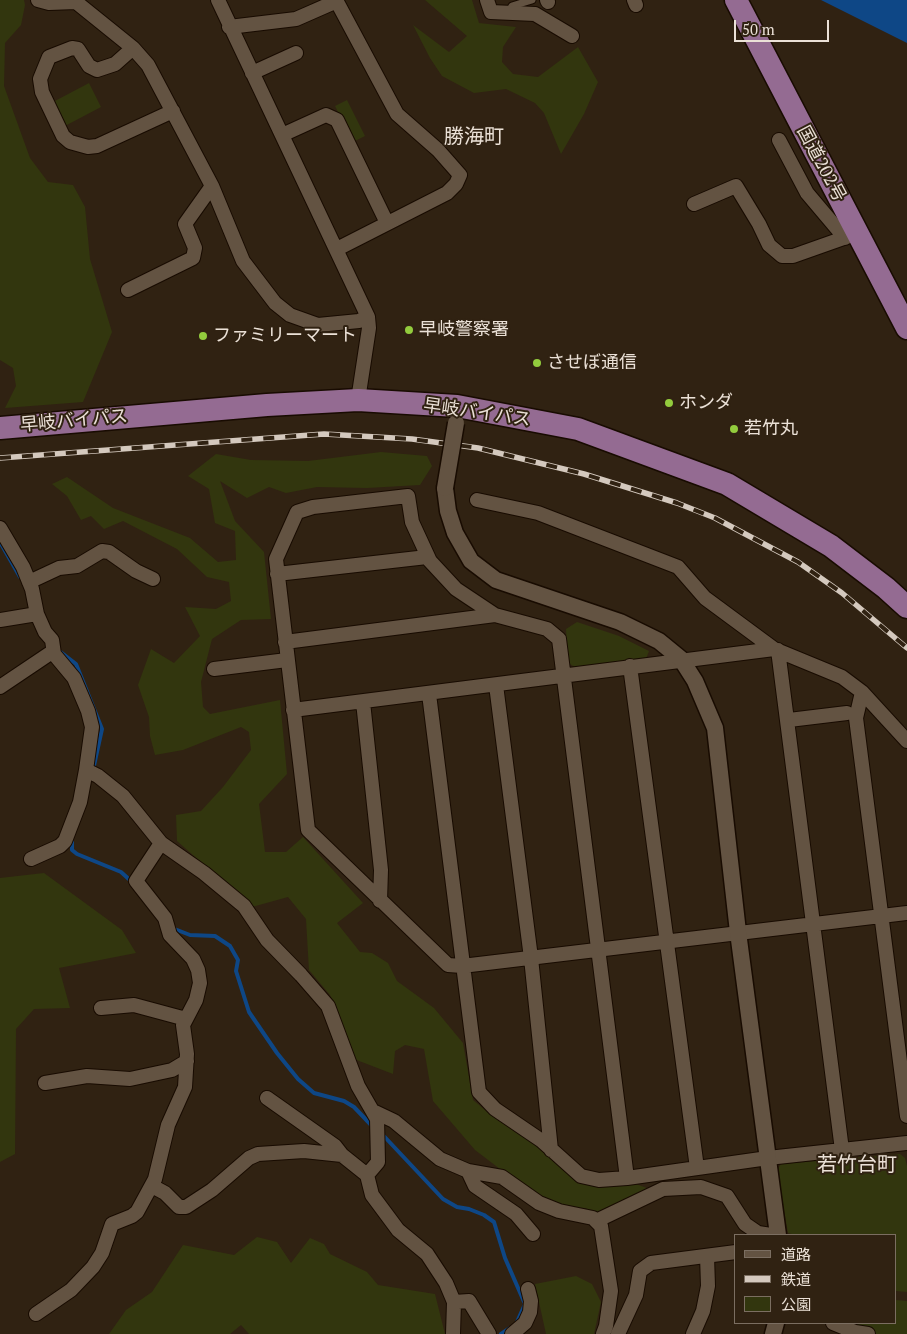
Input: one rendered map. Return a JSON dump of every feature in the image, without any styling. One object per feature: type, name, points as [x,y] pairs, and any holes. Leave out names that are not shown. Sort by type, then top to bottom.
[{"type":"highway","name":"国道202号","points":[[736,0],[852,235],[907,328]]},
{"type":"highway","name":"早岐バイパス","points":[[0,428],[257,405],[358,400],[578,429],[727,484],[832,546],[907,607]]},
{"type":"street","points":[[38,0],[49,3],[76,2],[134,48],[148,65],[212,186],[243,260],[275,303],[290,315],[318,325],[359,321],[368,317]]},
{"type":"street","points":[[218,0],[229,27],[368,317],[358,400]]},
{"type":"street","points":[[487,0],[491,12],[535,14],[572,36]]},
{"type":"street","points":[[229,27],[296,19],[337,1],[396,114],[438,150],[460,175],[456,184],[447,193],[337,249]]},
{"type":"street","points":[[134,48],[115,64],[97,70],[89,66],[78,48],[72,48],[49,57],[40,79],[42,92],[63,136],[70,142],[88,147],[97,146],[173,111]]},
{"type":"street","points":[[252,73],[296,53]]},
{"type":"street","points":[[282,135],[326,115],[337,120],[387,223]]},
{"type":"street","points":[[694,204],[736,186],[759,224],[769,245],[782,256],[793,256],[852,235],[807,193],[779,140]]},
{"type":"street","points":[[128,290],[193,258],[195,248],[185,224],[212,186]]},
{"type":"street","points":[[457,414],[446,488],[448,511],[455,533],[471,561],[496,580],[620,622],[659,641],[681,659],[695,681],[715,728],[738,932],[778,1234]]},
{"type":"street","points":[[627,1178],[599,949],[559,639],[547,629],[495,615],[456,589],[427,557],[412,522],[408,496],[313,507],[297,512],[276,559],[308,830],[448,965],[462,966],[531,958],[599,949],[738,932],[907,913]]},
{"type":"street","points":[[477,500],[538,513],[678,567],[705,598],[776,649],[842,677],[862,692],[907,741]]},
{"type":"street","points":[[0,528],[29,582],[32,616],[45,632],[74,678],[88,711],[92,727],[80,802],[65,841],[60,846],[31,858]]},
{"type":"street","points":[[29,582],[59,568],[76,566],[102,551],[109,552],[136,571],[153,579]]},
{"type":"street","points":[[277,574],[427,557]]},
{"type":"street","points":[[285,642],[495,615]]},
{"type":"street","points":[[0,620],[32,616]]},
{"type":"street","points":[[0,687],[49,654],[53,647]]},
{"type":"street","points":[[293,710],[429,694],[681,659],[776,649]]},
{"type":"street","points":[[776,649],[789,720],[842,1150]]},
{"type":"street","points":[[214,669],[287,660]]},
{"type":"street","points":[[630,666],[697,1168]]},
{"type":"street","points":[[496,685],[531,958],[551,1150]]},
{"type":"street","points":[[862,692],[856,718],[907,1116]]},
{"type":"street","points":[[429,694],[479,1092],[495,1109],[551,1150],[581,1176],[599,1180],[627,1178],[768,1158],[907,1143]]},
{"type":"street","points":[[363,702],[381,870],[380,900]]},
{"type":"street","points":[[789,720],[846,713]]},
{"type":"street","points":[[86,770],[98,776],[123,796],[161,843],[204,873],[244,906],[267,940],[328,1006],[358,1086],[376,1116],[379,1147],[378,1162],[367,1176]]},
{"type":"street","points":[[36,1314],[71,1290],[93,1267],[102,1252],[112,1224],[132,1216],[152,1186],[168,1125],[185,1087],[187,1061],[184,1025],[196,1000],[200,983],[198,970],[193,959],[167,926],[148,894],[136,881],[161,843]]},
{"type":"street","points":[[101,1008],[134,1005],[186,1019]]},
{"type":"street","points":[[45,1083],[87,1076],[130,1079],[172,1070],[187,1061]]},
{"type":"street","points":[[267,1098],[335,1146],[342,1155],[367,1176],[372,1195],[384,1213],[398,1230],[427,1254],[446,1282],[454,1302],[453,1334]]},
{"type":"street","points":[[376,1116],[394,1121],[440,1159],[468,1171],[502,1177],[540,1203],[559,1211],[593,1218],[602,1226],[611,1291],[603,1334]]},
{"type":"street","points":[[152,1186],[165,1193],[179,1207],[186,1207],[212,1190],[249,1158],[258,1154],[304,1151],[342,1155]]},
{"type":"street","points":[[468,1171],[475,1186],[516,1214],[534,1234]]},
{"type":"street","points":[[596,1221],[663,1190],[701,1187],[727,1196],[745,1224],[758,1233],[764,1234]]},
{"type":"street","points":[[618,1334],[636,1295],[640,1271],[651,1263],[734,1252]]},
{"type":"street","points":[[693,1334],[704,1311],[708,1286],[707,1256]]},
{"type":"street","points":[[512,1334],[525,1322],[530,1312],[532,1301],[528,1289]]},
{"type":"street","points":[[454,1302],[469,1301],[489,1334]]},
{"type":"street","points":[[835,1324],[855,1332],[868,1334]]},
{"type":"lane","points":[[509,12],[512,6],[532,0]]},
{"type":"green space","points":[[0,0],[24,0],[25,5],[21,25],[5,43],[4,86],[30,158],[48,182],[73,185],[85,207],[90,259],[112,332],[83,402],[5,408],[16,386],[13,368],[0,360]]},
{"type":"green space","points":[[425,0],[472,0],[479,23],[516,27],[503,47],[502,62],[513,74],[538,77],[578,47],[598,82],[584,114],[561,154],[544,113],[535,103],[506,89],[474,93],[442,76],[430,58],[413,25],[449,52],[467,36]]},
{"type":"green space","points":[[89,83],[101,107],[65,126],[53,102]]},
{"type":"green space","points":[[347,100],[365,136],[353,142],[335,106]]},
{"type":"green space","points":[[381,452],[427,456],[432,466],[420,485],[367,488],[317,487],[286,493],[269,487],[247,498],[220,481],[235,521],[264,552],[271,619],[241,620],[212,639],[201,682],[203,707],[210,714],[280,700],[287,774],[259,804],[265,852],[286,852],[303,837],[363,903],[337,923],[360,952],[372,953],[388,963],[397,981],[434,1008],[463,1043],[473,1100],[495,1118],[537,1144],[594,1187],[636,1184],[652,1190],[646,1203],[633,1212],[610,1220],[585,1208],[560,1208],[517,1182],[475,1150],[433,1101],[424,1049],[405,1045],[395,1051],[393,1074],[354,1059],[330,995],[309,970],[306,919],[288,897],[252,907],[177,841],[176,815],[201,811],[223,787],[251,750],[249,732],[241,727],[183,750],[155,755],[150,736],[149,717],[138,685],[151,649],[174,663],[200,636],[185,607],[216,609],[231,601],[229,582],[207,577],[177,549],[123,521],[104,529],[91,516],[81,520],[67,496],[52,484],[67,477],[113,508],[190,538],[218,562],[236,560],[235,531],[215,523],[209,489],[188,476],[216,454],[251,460],[308,461]]},
{"type":"green space","points":[[577,622],[619,636],[649,651],[646,659],[577,668],[568,663],[566,629]]},
{"type":"green space","points":[[44,873],[122,930],[136,953],[59,968],[70,1008],[34,1009],[16,1029],[15,1154],[0,1162],[0,878]]},
{"type":"green space","points":[[900,1154],[905,1158],[907,1166],[907,1292],[897,1291],[897,1234],[788,1233],[777,1170],[781,1164]]},
{"type":"green space","points":[[257,1237],[277,1242],[291,1263],[310,1238],[324,1244],[330,1254],[367,1272],[378,1285],[435,1294],[445,1334],[249,1334],[241,1325],[230,1334],[109,1334],[126,1310],[152,1292],[183,1245],[234,1255]]},
{"type":"green space","points":[[576,1276],[592,1284],[601,1302],[594,1334],[546,1334],[535,1284]]},
{"type":"green space","points":[[897,1300],[907,1301],[907,1334],[851,1334],[833,1324],[897,1324]]},
{"type":"water","points":[[821,0],[907,0],[907,43]]},
{"type":"waterway","points":[[0,542],[20,577]]},
{"type":"waterway","points":[[58,650],[76,664],[102,729],[93,770]]},
{"type":"waterway","points":[[72,842],[72,850],[77,854],[121,872],[132,882]]},
{"type":"waterway","points":[[172,928],[190,935],[215,936],[230,946],[238,960],[236,971],[249,1012],[277,1053],[298,1079],[314,1093],[344,1101],[354,1107],[373,1127]]},
{"type":"waterway","points":[[381,1133],[443,1199],[457,1207],[484,1215],[494,1222],[505,1258],[525,1304],[517,1322]]},
{"type":"waterway","points":[[501,1334],[510,1328]]},
{"type":"railway","points":[[0,458],[324,434],[412,439],[478,448],[584,474],[677,503],[715,518],[798,562],[842,593],[907,648]]},
{"type":"place","name":"早岐警察署","points":[[409,330]]},
{"type":"place","name":"ファミリーマート","points":[[203,336]]},
{"type":"place","name":"させぼ通信","points":[[537,363]]},
{"type":"place","name":"ホンダ","points":[[669,403]]},
{"type":"place","name":"若竹丸","points":[[734,429]]},
{"type":"district","name":"勝海町","points":[[474,137]]},
{"type":"district","name":"若竹台町","points":[[857,1165]]}]
